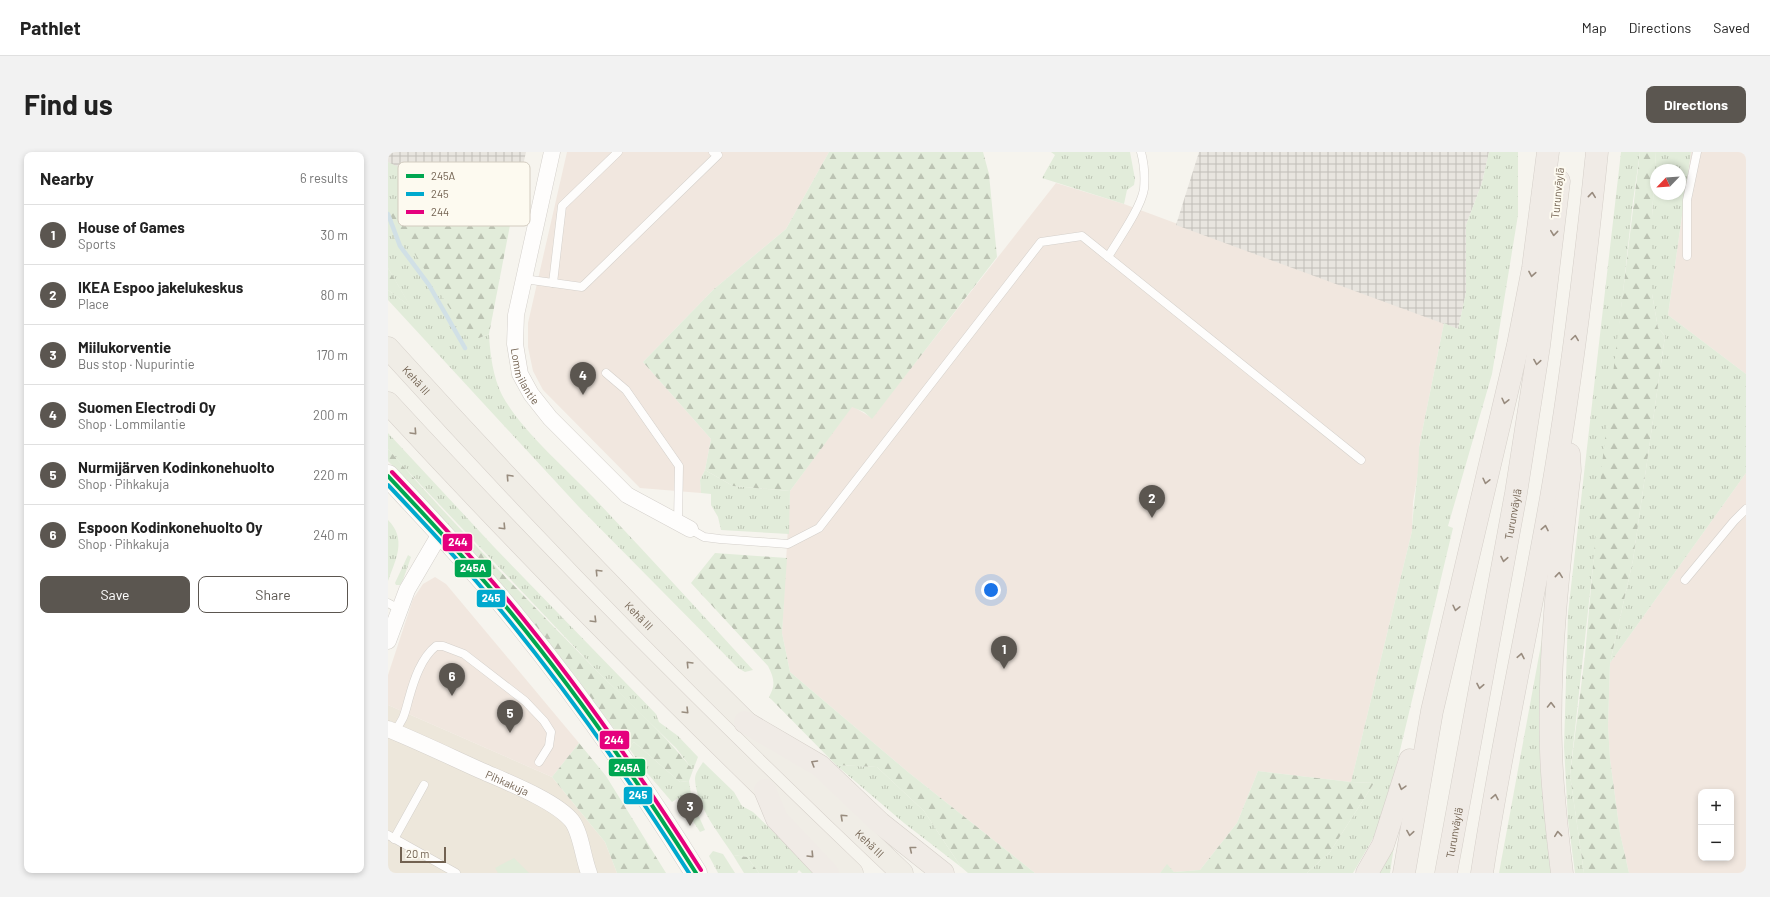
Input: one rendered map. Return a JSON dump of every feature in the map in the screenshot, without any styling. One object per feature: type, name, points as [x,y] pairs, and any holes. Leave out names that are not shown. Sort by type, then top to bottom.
[{"type":"highway","points":[[1404,873],[1432,712],[1518,345],[1533,268],[1548,152]]},
{"type":"highway","name":"Turunväylä","points":[[1446,873],[1516,493],[1539,346],[1553,242],[1562,152]]},
{"type":"highway","points":[[1482,873],[1551,498],[1566,404],[1585,261],[1597,152]]},
{"type":"highway","name":"Kehä III","points":[[388,348],[584,558],[746,722],[902,873]]},
{"type":"highway","points":[[388,403],[564,590],[765,790],[852,873]]},
{"type":"highway","points":[[1562,873],[1555,809],[1551,749],[1556,596],[1570,471],[1566,404]]},
{"type":"highway","points":[[1367,873],[1383,845],[1412,753],[1432,712]]},
{"type":"highway","points":[[746,722],[820,766],[880,823],[943,873]]},
{"type":"highway","points":[[765,790],[777,819],[828,873]]},
{"type":"main road","points":[[388,476],[441,532],[511,612],[572,690],[630,769],[696,873]]},
{"type":"street","name":"Lommilantie","points":[[552,152],[516,315],[515,344],[520,374],[531,394],[550,418],[627,495],[684,526]]},
{"type":"street","points":[[388,641],[394,606],[407,590],[441,532]]},
{"type":"street","name":"Pihkakuja","points":[[391,730],[540,798],[564,814],[572,820],[577,829],[583,859],[589,873]]},
{"type":"lane","points":[[553,283],[562,206],[618,152]]},
{"type":"lane","points":[[524,279],[582,287],[718,155],[713,152]]},
{"type":"lane","points":[[1108,258],[1139,203],[1144,189],[1144,163],[1141,152]]},
{"type":"lane","points":[[1687,256],[1687,200],[1697,152]]},
{"type":"lane","points":[[606,373],[626,390],[679,466],[684,526],[704,537],[788,544],[819,528],[1041,242],[1082,236],[1361,460]]},
{"type":"lane","points":[[1685,580],[1734,521],[1746,509]]},
{"type":"lane","points":[[391,730],[402,724],[420,667],[431,650],[436,646],[443,646],[464,654],[525,701],[544,721],[551,732],[549,746],[539,762]]},
{"type":"lane","points":[[424,784],[391,837],[456,873]]},
{"type":"shaded area","points":[[388,152],[526,152],[524,162],[398,162],[398,168],[388,162]]},
{"type":"shaded area","points":[[567,152],[829,152],[786,229],[714,289],[643,362],[711,439],[705,470],[700,480],[701,493],[640,488],[543,390],[533,371],[528,347],[528,323]]},
{"type":"shaded area","points":[[1199,152],[1489,152],[1482,183],[1466,225],[1466,293],[1458,329],[1176,225]]},
{"type":"shaded area","points":[[1691,152],[1746,152],[1746,374],[1668,315],[1684,200],[1686,200],[1686,187]]},
{"type":"shaded area","points":[[1056,183],[1124,204],[1444,323],[1419,447],[1419,467],[1413,502],[1412,531],[1351,782],[1258,771],[1237,823],[1200,870],[1174,872],[1167,865],[1160,873],[1035,873],[908,772],[790,672],[782,633],[790,491],[852,406],[872,418]]},
{"type":"shaded area","points":[[1746,473],[1746,873],[1629,873],[1620,833],[1610,759],[1608,726],[1610,663]]},
{"type":"shaded area","points":[[435,577],[446,584],[579,743],[552,777],[388,705],[388,675],[413,599],[423,584]]},
{"type":"shaded area","points":[[388,705],[552,777],[605,842],[617,873],[388,873]]},
{"type":"green space","points":[[829,152],[983,152],[989,174],[997,257],[872,419],[864,412],[852,407],[790,491],[733,486],[705,470],[711,439],[643,362],[714,289],[786,229]]},
{"type":"green space","points":[[1051,152],[1130,152],[1135,179],[1134,185],[1127,190],[1124,204],[1042,178],[1055,155]]},
{"type":"green space","points":[[1489,152],[1518,152],[1518,215],[1492,374],[1448,526],[1453,528],[1392,784],[1375,835],[1353,873],[1307,873],[1330,852],[1374,783],[1351,782],[1412,531],[1419,447],[1444,323],[1458,329],[1466,293],[1466,225],[1482,183]]},
{"type":"green space","points":[[1621,152],[1640,152],[1633,201],[1570,775],[1584,873],[1575,873],[1568,820],[1564,747],[1568,613]]},
{"type":"green space","points":[[1640,152],[1656,152],[1655,164],[1650,164],[1650,200],[1653,200],[1652,294],[1658,328],[1665,336],[1633,560],[1610,663],[1608,726],[1610,759],[1620,833],[1629,873],[1584,873],[1570,775],[1585,655],[1602,464]]},
{"type":"green space","points":[[1656,152],[1691,152],[1686,187],[1686,164],[1655,164]]},
{"type":"green space","points":[[388,162],[398,167],[398,226],[460,226],[479,338],[489,334],[492,365],[496,381],[510,408],[531,435],[613,518],[753,670],[745,672],[738,668],[579,507],[388,300],[388,290],[410,306],[388,268]]},
{"type":"green space","points":[[1653,200],[1684,200],[1668,315],[1746,374],[1746,473],[1610,663],[1633,560],[1665,336],[1658,328],[1652,294]]},
{"type":"green space","points":[[398,208],[398,226],[510,226],[489,334],[479,338],[469,338],[390,216]]},
{"type":"green space","points":[[388,268],[411,307],[388,290]]},
{"type":"green space","points":[[388,433],[495,548],[656,714],[659,722],[678,736],[698,757],[693,770],[676,748],[600,674],[403,466],[388,449]]},
{"type":"green space","points":[[388,449],[519,591],[671,745],[693,770],[689,781],[680,782],[634,742],[629,748],[529,619],[463,540],[388,461]]},
{"type":"green space","points":[[705,470],[733,486],[790,491],[789,534],[721,530],[718,517],[711,505],[711,494],[701,493],[700,480]]},
{"type":"green space","points":[[388,520],[394,527],[397,534],[398,549],[397,557],[388,581]]},
{"type":"green space","points":[[715,553],[787,558],[782,633],[790,672],[908,772],[1035,873],[968,873],[961,867],[924,811],[877,767],[836,765],[769,697],[773,689],[773,682],[772,674],[768,666],[691,583]]},
{"type":"green space","points":[[408,555],[411,557],[403,580],[400,585],[396,585],[395,583]]},
{"type":"green space","points":[[1545,623],[1554,873],[1499,873]]},
{"type":"green space","points":[[634,742],[680,782],[689,781],[692,801],[705,830],[700,832],[678,798],[672,802],[642,767],[629,748]]},
{"type":"green space","points":[[579,743],[606,776],[666,873],[617,873],[605,842],[552,777]]},
{"type":"green space","points":[[703,762],[734,792],[742,806],[753,812],[815,873],[802,873],[799,870],[797,873],[759,873],[747,857],[733,855],[709,819],[699,799],[695,777]]},
{"type":"green space","points":[[836,765],[877,767],[924,811],[961,867],[904,823]]},
{"type":"green space","points":[[1258,771],[1351,782],[1374,783],[1330,852],[1307,873],[1160,873],[1167,864],[1174,872],[1200,870],[1237,823]]},
{"type":"green space","points":[[1394,846],[1390,873],[1379,873]]},
{"type":"green space","points":[[713,851],[723,854],[735,873],[718,873],[709,856]]},
{"type":"green space","points":[[733,855],[747,857],[759,873],[744,873]]},
{"type":"green space","points":[[514,858],[529,873],[498,873],[495,868]]},
{"type":"waterway","points":[[388,214],[400,246],[429,285],[465,348]]},
{"type":"transit line","name":"244","points":[[392,472],[475,562],[555,659],[606,728],[701,870]]},
{"type":"transit line","name":"245A","points":[[388,476],[482,579],[537,645],[608,740],[696,873]]},
{"type":"transit line","name":"245","points":[[388,485],[468,571],[546,667],[620,768],[689,873]]},
{"type":"place","name":"Suomen Electrodi Oy","points":[[583,395]]},
{"type":"place","name":"IKEA Espoo jakelukeskus","points":[[1152,518]]},
{"type":"place","name":"House of Games","points":[[1004,669]]},
{"type":"place","name":"Espoon Kodinkonehuolto Oy","points":[[452,696]]},
{"type":"place","name":"Nurmijärven Kodinkonehuolto","points":[[510,733]]},
{"type":"place","name":"Miilukorventie","points":[[690,826]]}]
